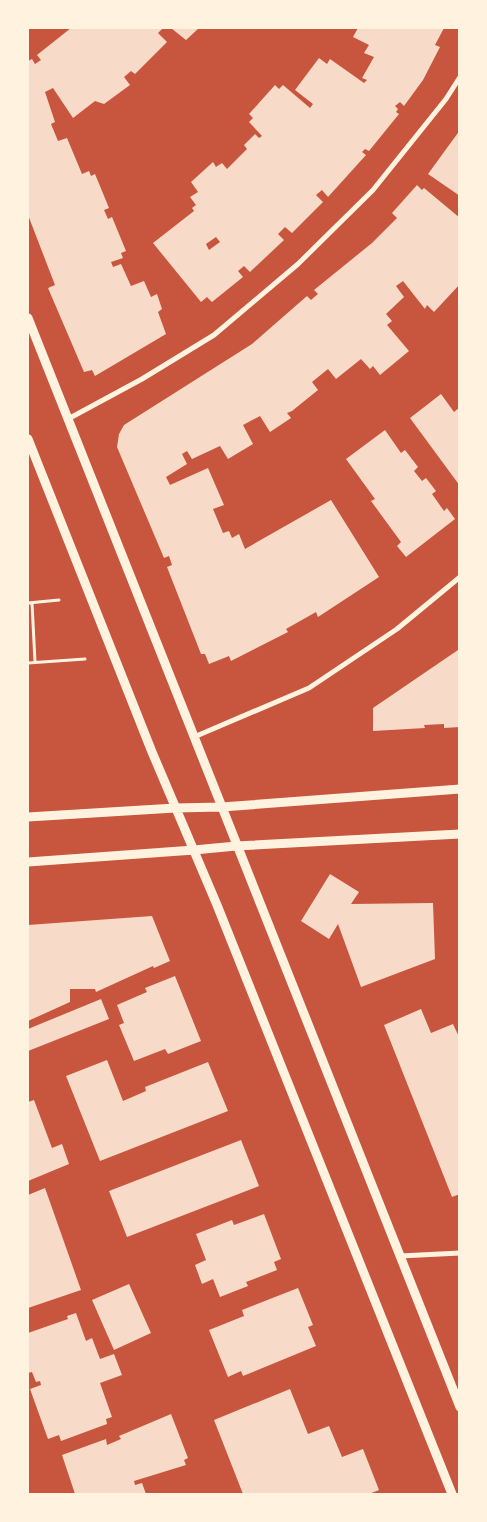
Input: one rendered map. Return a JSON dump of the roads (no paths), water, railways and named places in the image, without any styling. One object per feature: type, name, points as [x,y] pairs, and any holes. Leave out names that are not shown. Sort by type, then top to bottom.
[{"type":"street","points":[[68,419],[142,379],[214,335],[298,264],[373,190],[446,99],[460,77]]},
{"type":"street","points":[[28,318],[460,1407]]},
{"type":"street","points":[[28,439],[452,1494]]},
{"type":"street","points":[[194,737],[309,688],[397,630],[460,577]]},
{"type":"street","points":[[28,817],[222,807],[460,789]]},
{"type":"street","points":[[28,862],[236,846],[460,834]]},
{"type":"street","points":[[399,1256],[460,1253]]}]
